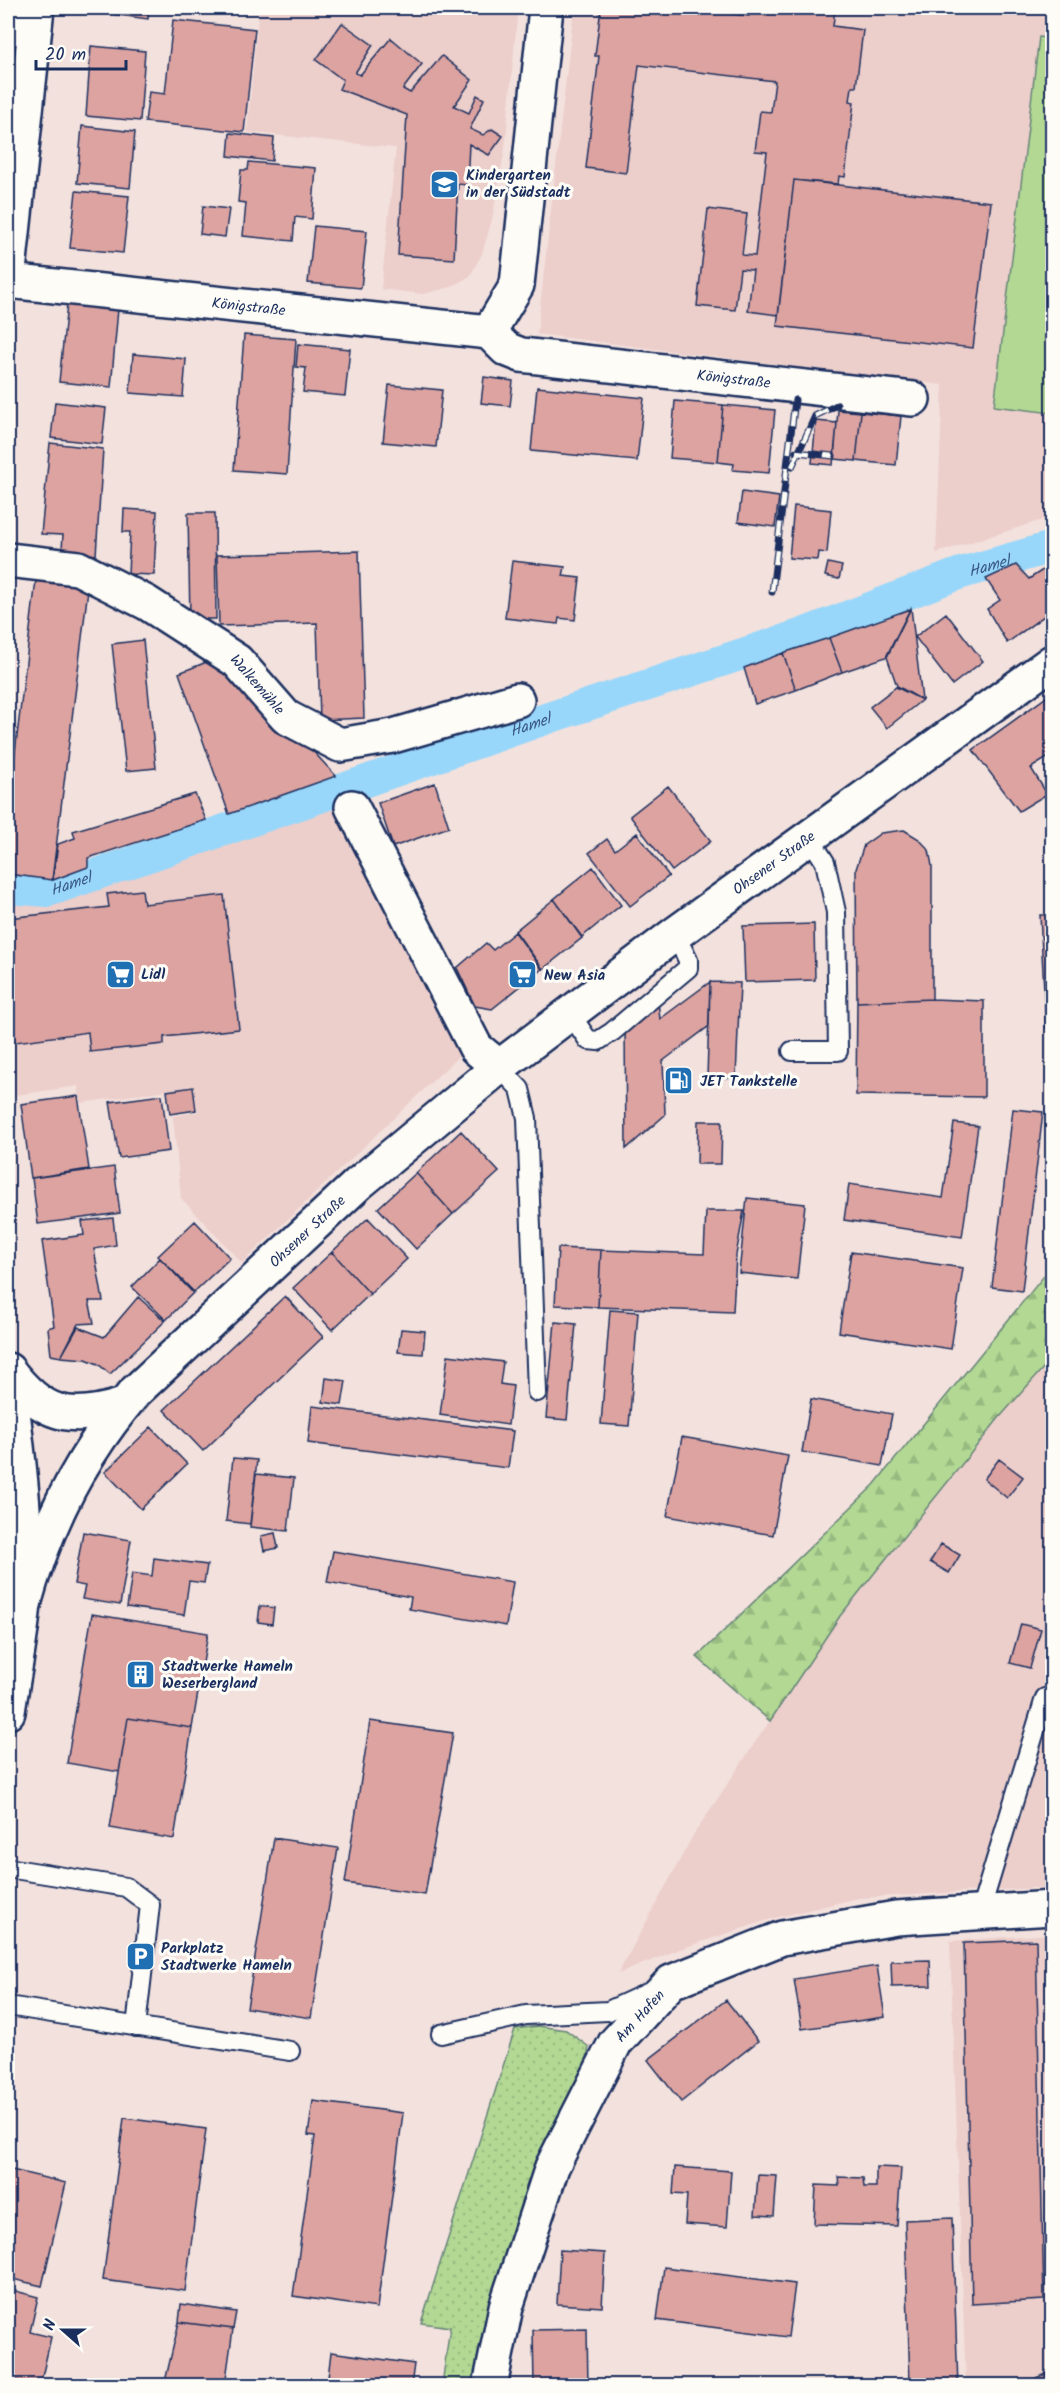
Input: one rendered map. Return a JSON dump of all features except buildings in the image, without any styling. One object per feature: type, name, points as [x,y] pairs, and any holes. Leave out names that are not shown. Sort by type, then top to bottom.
[{"type":"street","points":[[489,332],[517,285],[546,8]]},
{"type":"street","points":[[8,280],[27,20]]},
{"type":"street","name":"Königstraße","points":[[8,280],[489,332],[506,349],[520,355],[913,399]]},
{"type":"street","name":"Walkemühle","points":[[8,560],[78,568],[147,603],[237,661],[286,717],[340,746],[393,736],[517,700]]},
{"type":"street","name":"Ohsener Straße","points":[[24,1604],[34,1568],[62,1498],[81,1466],[124,1405],[358,1184],[499,1067],[579,1027],[681,947],[809,837],[1053,662]]},
{"type":"street","points":[[352,807],[476,1048],[499,1067]]},
{"type":"street","points":[[8,1370],[23,1509],[24,1604],[8,1712]]},
{"type":"street","name":"Ohsener Straße","points":[[8,1370],[23,1390],[42,1406],[65,1414],[83,1415],[124,1405]]},
{"type":"street","name":"Am Hafen","points":[[490,2385],[506,2307],[552,2167],[615,2043],[671,1982],[782,1938],[896,1918],[1053,1908]]},
{"type":"lane","points":[[792,1051],[838,1052],[836,912],[825,862],[809,837]]},
{"type":"lane","points":[[499,1067],[520,1089],[527,1118],[537,1392]]},
{"type":"lane","points":[[980,1912],[1045,1698]]},
{"type":"lane","points":[[8,1868],[126,1887],[150,1905],[136,2027]]},
{"type":"lane","points":[[441,2034],[526,2015],[608,2011],[671,1982]]},
{"type":"lane","points":[[8,2006],[290,2050]]},
{"type":"shaded area","name":"Kindergarten in der Südstadt","points":[[259,8],[518,8],[505,148],[492,219],[482,254],[470,276],[451,287],[423,294],[381,289],[396,148],[247,132]]},
{"type":"shaded area","points":[[574,8],[1052,8],[1052,517],[936,553],[943,385],[537,334]]},
{"type":"shaded area","points":[[341,798],[466,1049],[242,1263],[181,1198],[173,1116],[198,1112],[193,1086],[81,1103],[78,1086],[8,1096],[8,899],[47,897]]},
{"type":"shaded area","points":[[1052,1358],[1052,1887],[858,1898],[774,1918],[680,1949],[618,1974],[694,1834],[840,1616],[999,1418]]},
{"type":"shaded area","points":[[1052,1934],[1052,2385],[966,2385],[950,1941]]},
{"type":"green space","points":[[1039,37],[1052,39],[1052,413],[994,406]]},
{"type":"green space","points":[[1052,1266],[1052,1358],[999,1418],[840,1616],[770,1721],[697,1657],[874,1485]]},
{"type":"green space","points":[[538,2026],[566,2030],[589,2047],[587,2058],[547,2142],[475,2385],[442,2385],[450,2327],[421,2323],[515,2029]]},
{"type":"waterway","name":"Hamel","points":[[8,888],[48,891],[551,717],[803,634],[958,574],[1052,547]]},
{"type":"railway","points":[[772,592],[795,400]]},
{"type":"railway","points":[[792,467],[815,416],[837,405]]},
{"type":"railway","points":[[796,452],[833,456]]},
{"type":"place","name":"Kindergarten in der Südstadt","points":[[445,184]]},
{"type":"place","name":"Lidl","points":[[120,974]]},
{"type":"place","name":"New Asia","points":[[523,975]]},
{"type":"place","name":"JET Tankstelle","points":[[679,1081]]},
{"type":"place","name":"Stadtwerke Hameln Weserbergland","points":[[141,1675]]},
{"type":"place","name":"Parkplatz Stadtwerke Hameln","points":[[140,1957]]}]
